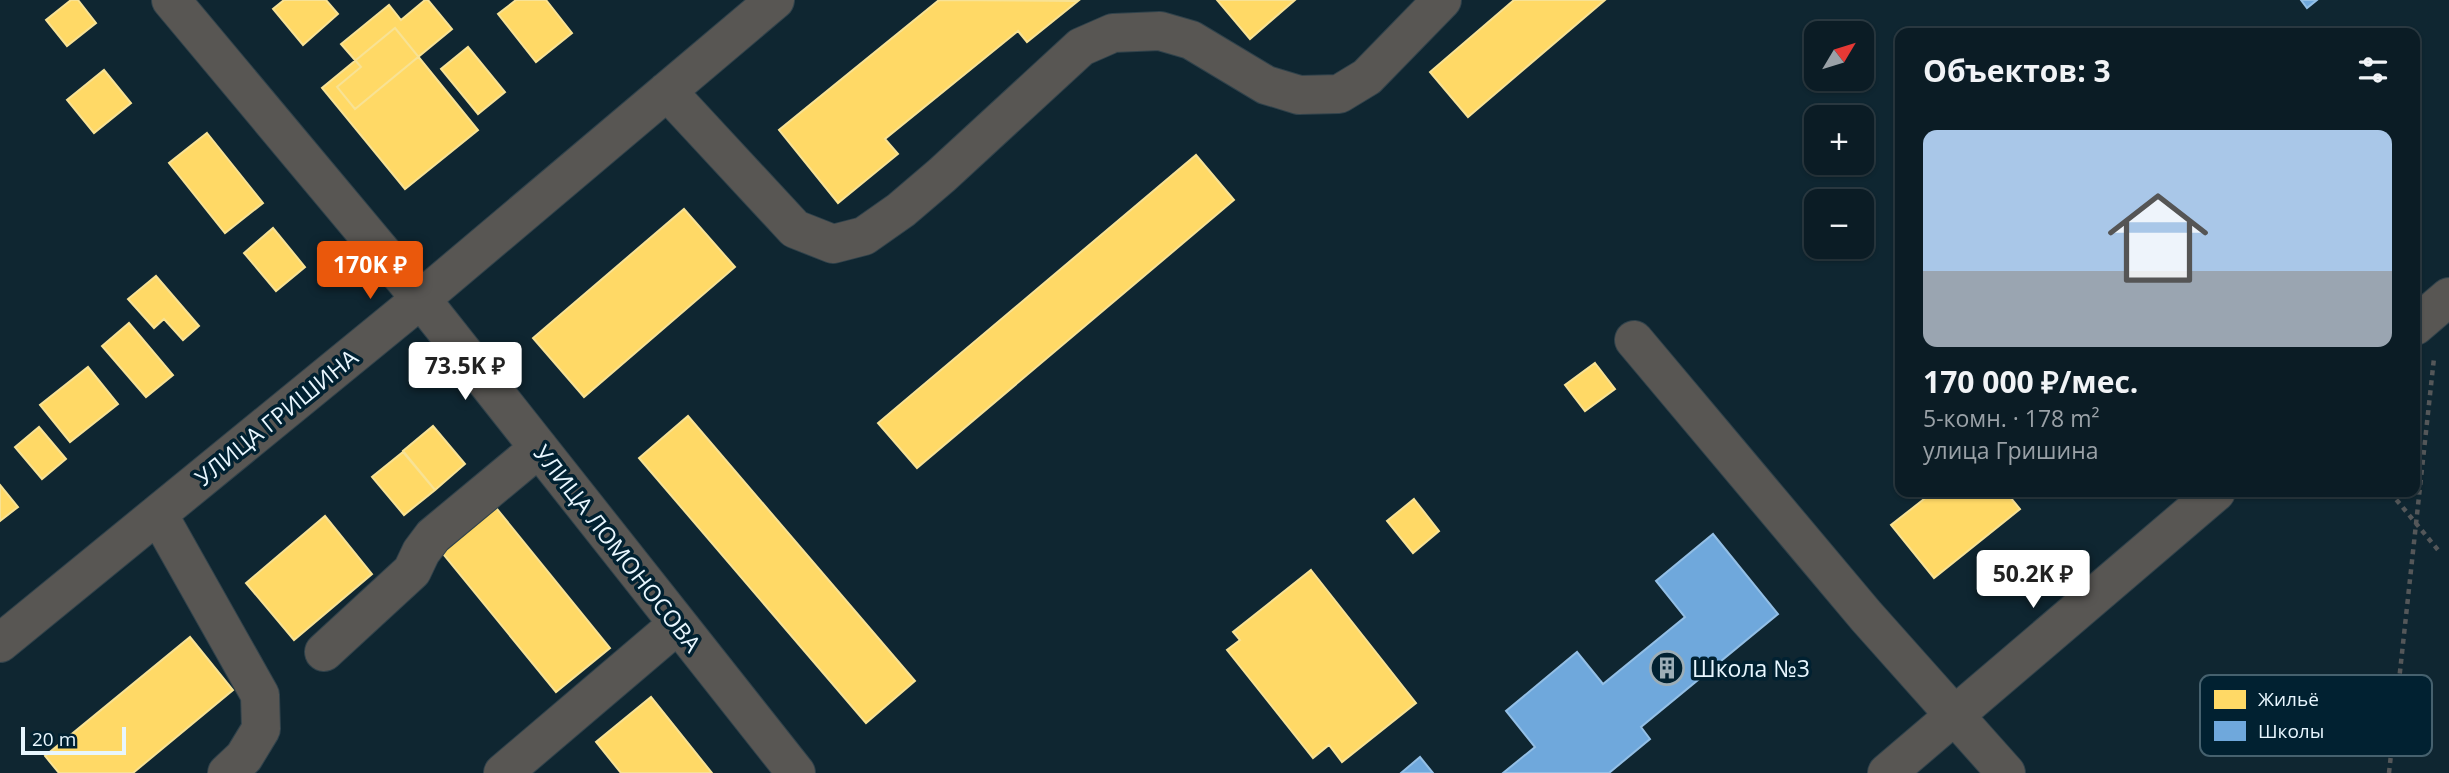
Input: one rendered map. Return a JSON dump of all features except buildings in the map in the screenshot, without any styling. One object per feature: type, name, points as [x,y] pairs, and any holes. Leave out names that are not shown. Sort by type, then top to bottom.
[{"type":"street","name":"УЛИЦА ЛОМОНОСОВА","points":[[171,0],[421,299],[796,773]]},
{"type":"street","name":"УЛИЦА ГРИШИНА","points":[[0,643],[421,299],[775,0]]},
{"type":"street","points":[[667,91],[796,229],[833,244],[864,236],[901,210],[1081,47],[1112,33],[1160,31],[1191,40],[1266,85],[1299,95],[1339,94],[1367,77],[1442,0]]},
{"type":"street","points":[[1634,340],[1866,616],[2006,773]]},
{"type":"street","points":[[324,652],[412,571],[433,536],[539,448]]},
{"type":"street","points":[[1887,773],[2210,497]]},
{"type":"street","points":[[158,513],[260,695],[261,729],[244,757],[227,773]]},
{"type":"street","points":[[503,773],[678,624]]},
{"type":"path","points":[[2420,478],[2435,309]]},
{"type":"path","points":[[2394,497],[2438,550]]},
{"type":"path","points":[[2400,675],[2418,497]]},
{"type":"place","name":"Школа №3","points":[[1667,668]]}]
